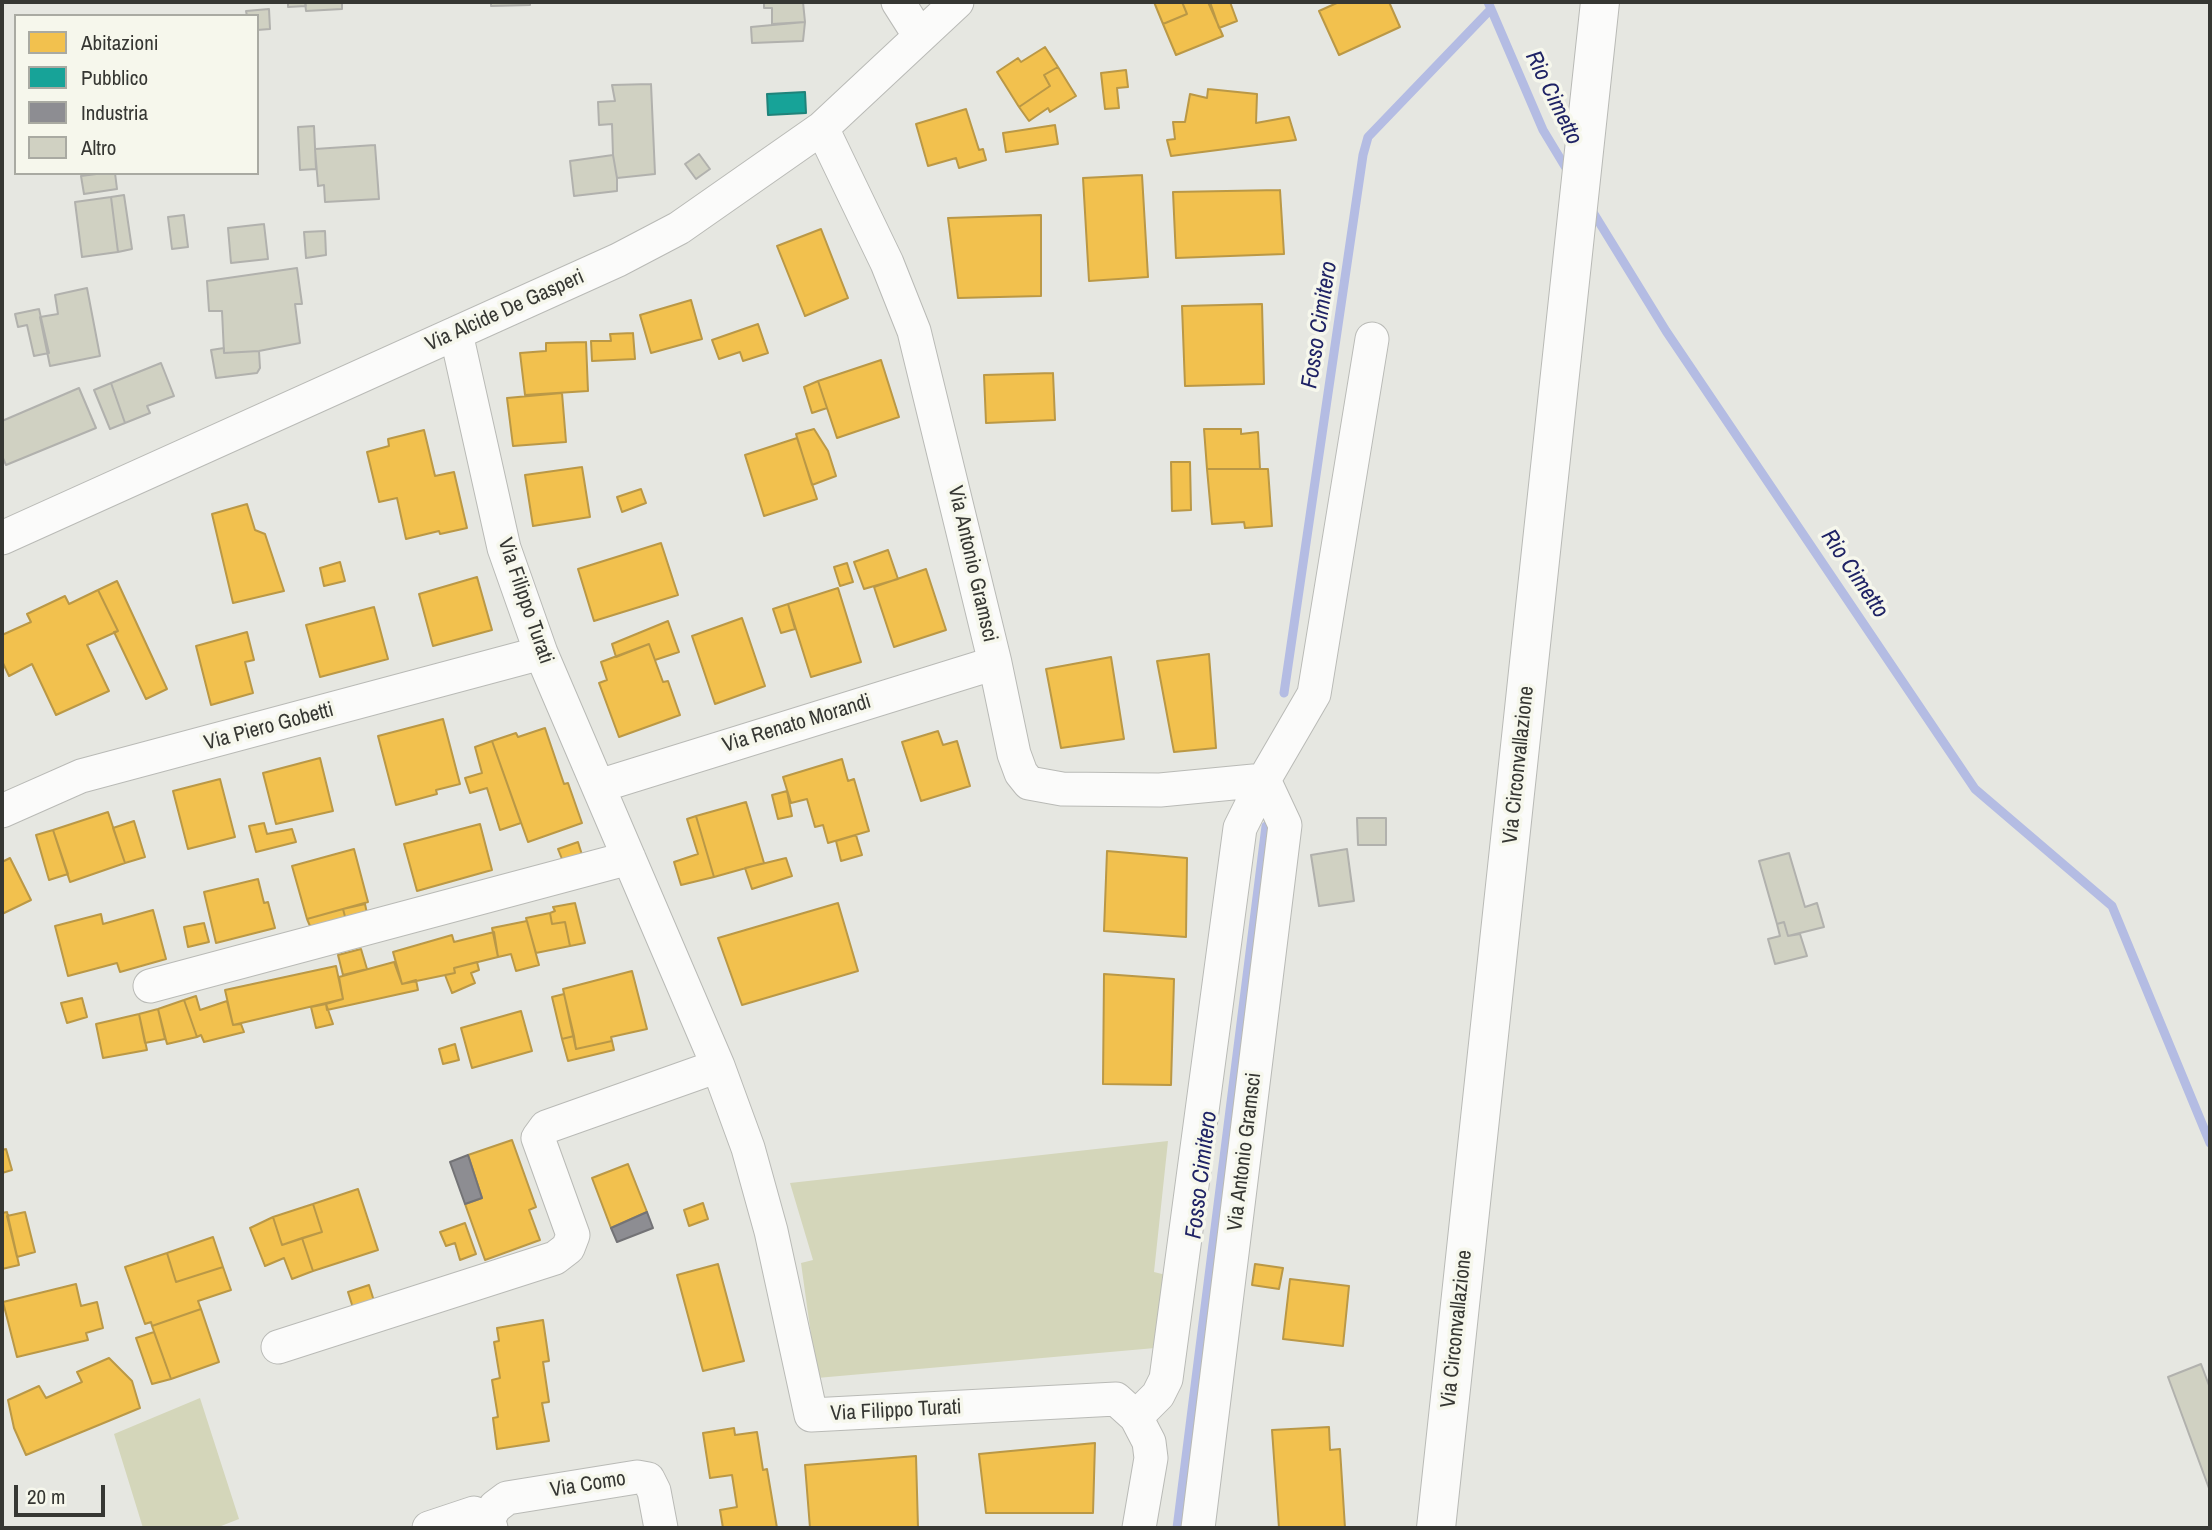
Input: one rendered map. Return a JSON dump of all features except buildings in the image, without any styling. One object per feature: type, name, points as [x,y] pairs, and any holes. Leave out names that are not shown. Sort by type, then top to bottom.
[{"type":"main road","name":"Via Circonvallazione","points":[[1436,1528],[1600,2]]},
{"type":"street","points":[[898,2],[919,35]]},
{"type":"street","name":"Via Alcide De Gasperi","points":[[2,538],[618,260],[679,228],[822,128],[957,2]]},
{"type":"street","name":"Via Antonio Gramsci","points":[[822,128],[887,263],[914,331],[1020,773],[1029,783],[1062,789],[1160,790],[1264,780],[1285,825],[1198,1528]]},
{"type":"street","name":"Via Filippo Turati","points":[[456,332],[504,548],[541,653],[718,1066],[748,1148],[771,1231],[811,1415],[1116,1399],[1136,1417]]},
{"type":"street","points":[[1139,1528],[1151,1458],[1145,1430],[1136,1417],[1158,1395],[1166,1380],[1240,828],[1264,780],[1314,694],[1372,339]]},
{"type":"street","name":"Via Piero Gobetti","points":[[2,811],[81,776],[541,653]]},
{"type":"street","name":"Via Renato Morandi","points":[[599,786],[995,663]]},
{"type":"street","points":[[150,986],[629,858]]},
{"type":"street","points":[[278,1347],[555,1258],[568,1248],[573,1235],[538,1138],[546,1127],[718,1066]]},
{"type":"street","name":"Via Como","points":[[490,1524],[495,1507],[507,1498],[637,1477],[648,1479],[654,1491],[661,1528]]},
{"type":"street","points":[[429,1528],[474,1513],[490,1524]]},
{"type":"green space","points":[[1168,1141],[1154,1272],[1166,1275],[1155,1348],[817,1378],[801,1263],[813,1260],[790,1183]]},
{"type":"green space","points":[[200,1398],[239,1519],[216,1528],[143,1528],[114,1434]]},
{"type":"waterway","name":"Rio Cimetto","points":[[1488,2],[1543,130],[1569,173]]},
{"type":"waterway","name":"Fosso Cimitero","points":[[1284,693],[1363,155],[1368,137],[1490,10]]},
{"type":"waterway","name":"Rio Cimetto","points":[[1591,209],[1666,331],[1975,789],[2112,906],[2210,1143]]},
{"type":"waterway","name":"Fosso Cimitero","points":[[1177,1528],[1266,826]]}]
